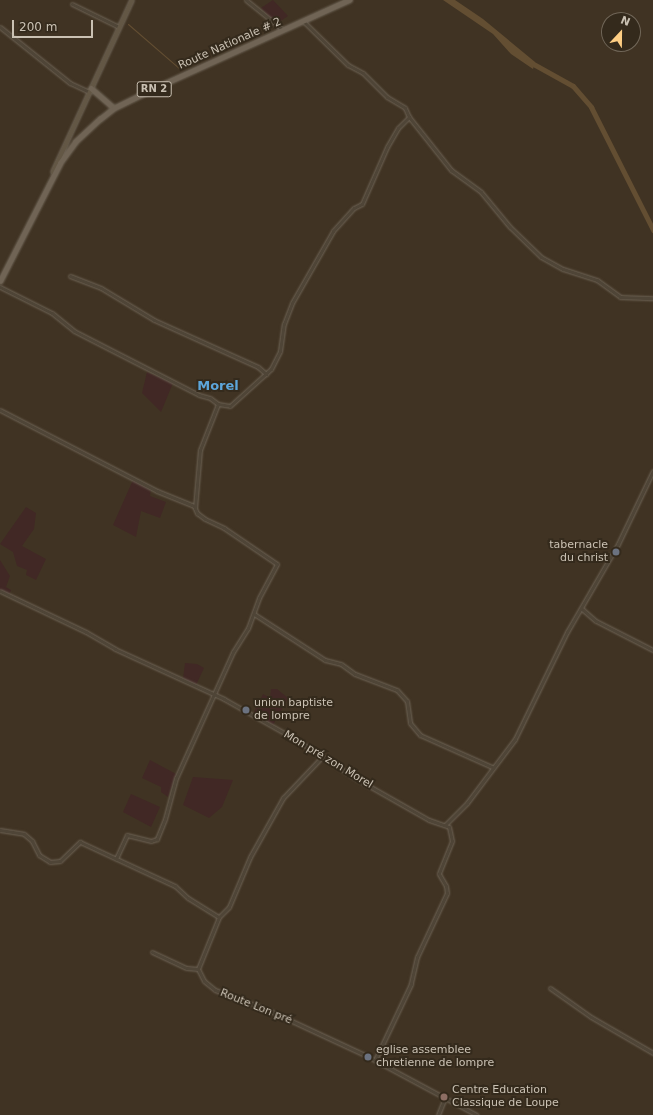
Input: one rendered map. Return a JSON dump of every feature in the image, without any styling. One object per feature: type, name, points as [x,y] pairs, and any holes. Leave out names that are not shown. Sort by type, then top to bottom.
[{"type":"main road","points":[[50,180],[132,0]]},
{"type":"main road","name":"Route Nationale # 2","points":[[0,281],[50,180],[75,142],[114,108],[282,29],[349,0]]},
{"type":"main road","points":[[90,90],[114,108]]},
{"type":"street","points":[[246,0],[282,29]]},
{"type":"street","points":[[72,4],[119,27]]},
{"type":"street","points":[[303,21],[348,65],[363,73],[387,97],[405,108],[409,117],[451,170],[481,192],[510,228],[541,257],[563,269],[597,280],[620,297],[653,298]]},
{"type":"street","points":[[0,27],[70,83],[90,90]]},
{"type":"street","points":[[0,287],[52,313],[74,331],[199,395],[210,398],[218,404],[230,406],[266,374],[280,351],[284,324],[292,303],[333,232],[354,208],[362,204],[387,147],[398,128],[409,117]]},
{"type":"street","points":[[70,276],[101,288],[154,320],[258,367],[266,374]]},
{"type":"street","points":[[195,508],[200,450],[218,404]]},
{"type":"street","points":[[0,410],[195,508],[205,519],[224,528],[257,553],[275,561],[276,570],[259,598],[254,614],[214,694],[176,778],[166,819],[157,839],[151,841],[127,835],[116,859]]},
{"type":"street","points":[[375,1060],[411,984],[419,952],[447,893],[446,886],[439,874],[452,841],[449,827],[445,825],[467,802],[492,767],[506,753],[515,739],[567,632],[582,609],[653,471]]},
{"type":"street","name":"Mon pré zon Morel","points":[[0,591],[86,632],[115,649],[214,694],[264,720],[321,758],[421,816],[445,825]]},
{"type":"street","points":[[582,609],[596,621],[653,650]]},
{"type":"street","points":[[254,614],[325,660],[341,664],[355,674],[397,690],[407,701],[410,723],[420,736],[492,767]]},
{"type":"street","points":[[152,952],[187,968],[198,969],[220,917],[229,907],[250,857],[282,798],[321,758]]},
{"type":"street","points":[[0,830],[24,834],[32,841],[39,855],[50,862],[60,861],[80,842],[164,879],[220,917]]},
{"type":"street","name":"Route Lon pré","points":[[198,969],[204,981],[215,990],[268,1010],[375,1060],[477,1115]]},
{"type":"street","points":[[550,988],[591,1016],[653,1052]]},
{"type":"street","points":[[438,1115],[446,1098]]},
{"type":"shaded area","points":[[273,0],[288,16],[276,24],[261,8]]},
{"type":"shaded area","points":[[443,0],[455,0],[483,19],[535,62],[533,69],[511,54],[493,34]]},
{"type":"shaded area","points":[[147,372],[173,383],[161,412],[142,393]]},
{"type":"shaded area","points":[[133,480],[151,489],[150,496],[166,502],[160,518],[141,511],[136,537],[113,525]]},
{"type":"shaded area","points":[[26,507],[36,513],[34,529],[22,546],[46,559],[36,580],[26,575],[27,570],[17,566],[13,552],[0,544]]},
{"type":"shaded area","points":[[0,560],[10,576],[6,587],[11,590],[9,595],[0,590]]},
{"type":"shaded area","points":[[185,663],[197,664],[204,668],[196,685],[183,679]]},
{"type":"shaded area","points":[[271,689],[277,689],[288,698],[273,725],[253,714],[263,694],[270,698]]},
{"type":"shaded area","points":[[150,760],[176,774],[168,797],[161,792],[161,787],[142,778]]},
{"type":"shaded area","points":[[193,777],[233,780],[222,807],[209,818],[183,805]]},
{"type":"shaded area","points":[[131,794],[160,807],[151,827],[123,812]]},
{"type":"waterway","points":[[128,24],[179,68]]},
{"type":"waterway","points":[[528,61],[573,86],[591,107],[653,230]]},
{"type":"place","name":"tabernacle du christ","points":[[616,552]]},
{"type":"place","name":"union baptiste de lompre","points":[[246,710]]},
{"type":"place","name":"eglise assemblee chretienne de lompre","points":[[368,1057]]},
{"type":"place","name":"Centre Education Classique de Loupe","points":[[444,1097]]},
{"type":"district","name":"Morel","points":[[218,386]]}]
